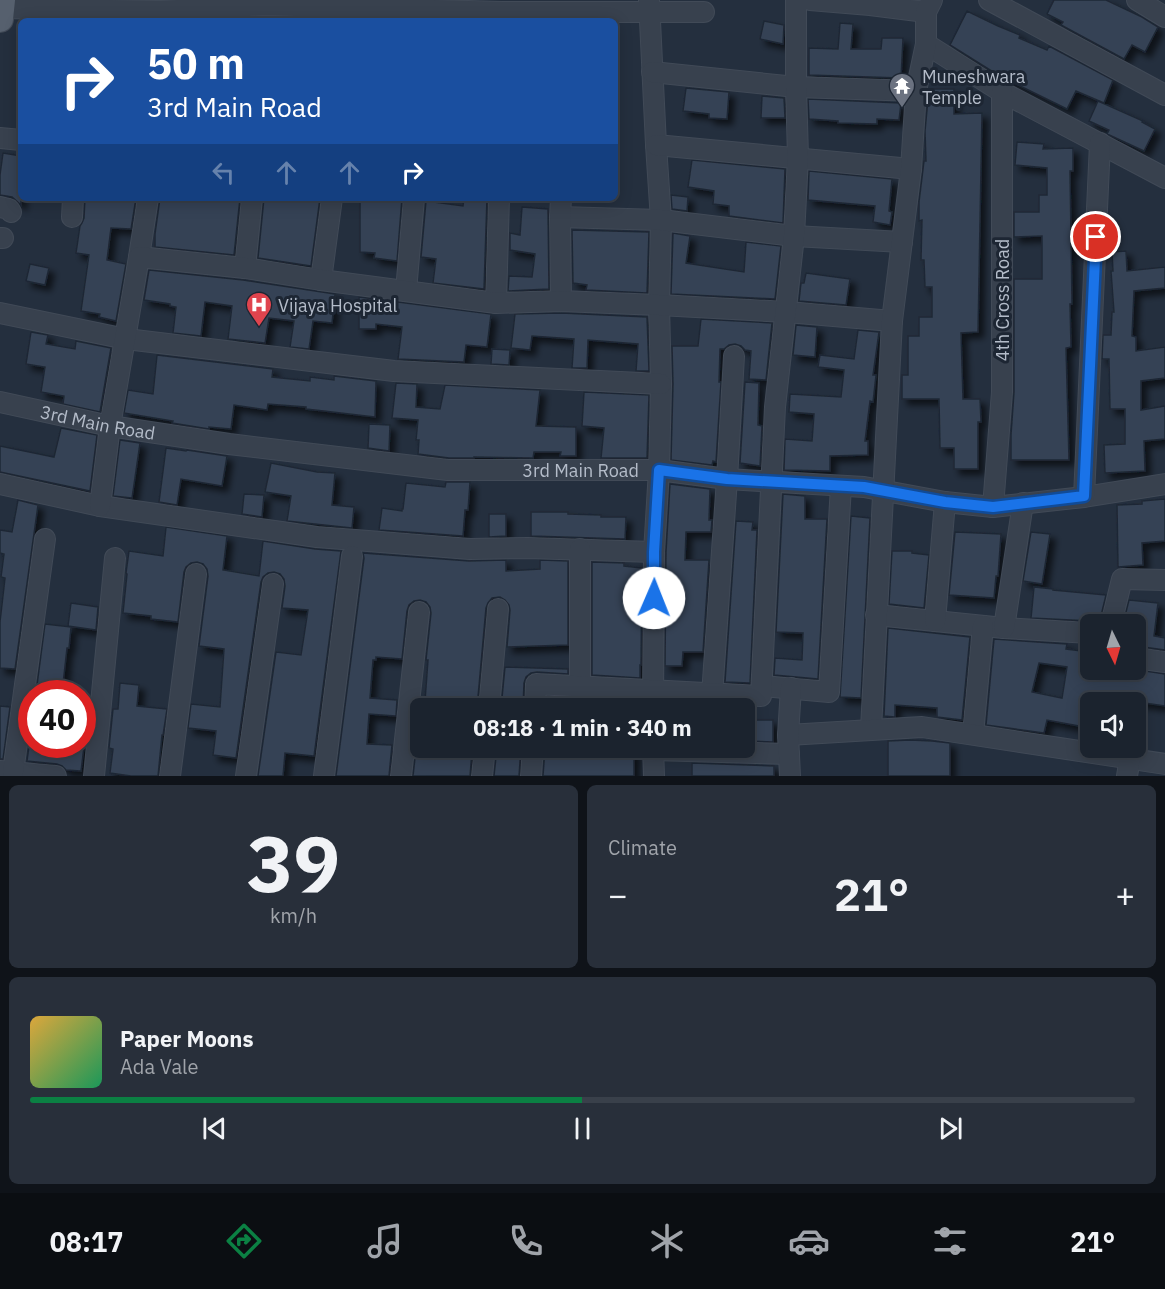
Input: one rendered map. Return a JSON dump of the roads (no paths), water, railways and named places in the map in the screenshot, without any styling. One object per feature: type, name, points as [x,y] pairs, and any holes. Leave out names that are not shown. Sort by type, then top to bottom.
[{"type":"main road","points":[[0,19],[2,0]]},
{"type":"street","points":[[667,698],[712,695],[761,696],[775,407],[794,236],[798,157],[796,0]]},
{"type":"street","points":[[810,0],[870,5],[928,6],[926,44],[916,91],[911,169],[892,321],[871,729]]},
{"type":"street","points":[[989,0],[1165,95]]},
{"type":"street","points":[[1137,0],[1165,16]]},
{"type":"street","points":[[1,8],[161,16],[340,9],[578,11],[650,6],[704,12]]},
{"type":"street","points":[[650,6],[661,220],[659,305],[661,384],[654,552],[652,698]]},
{"type":"street","points":[[926,44],[1002,92],[1165,178]]},
{"type":"street","points":[[652,72],[796,87],[916,91]]},
{"type":"street","name":"4th Cross Road","points":[[993,507],[1002,392],[1002,92]]},
{"type":"street","points":[[0,138],[18,140]]},
{"type":"street","points":[[1084,496],[1100,143]]},
{"type":"street","points":[[656,145],[911,169]]},
{"type":"street","points":[[100,506],[110,426],[148,201]]},
{"type":"street","points":[[245,268],[252,201]]},
{"type":"street","points":[[321,280],[332,201]]},
{"type":"street","points":[[406,291],[414,201]]},
{"type":"street","points":[[496,303],[500,201]]},
{"type":"street","points":[[561,301],[561,208],[794,236],[902,242]]},
{"type":"street","points":[[139,257],[245,268],[496,303],[561,301],[659,305],[892,321]]},
{"type":"street","points":[[0,314],[126,339],[394,371],[661,384]]},
{"type":"street","points":[[712,695],[734,356]]},
{"type":"street","name":"3rd Main Road","points":[[0,402],[110,426],[229,444],[448,470],[659,470],[727,479],[884,490],[945,502],[993,507],[1165,484]]},
{"type":"street","points":[[0,484],[100,506],[317,537],[470,549],[528,548],[654,552]]},
{"type":"street","points":[[762,686],[829,692],[841,486]]},
{"type":"street","points":[[935,621],[945,502]]},
{"type":"street","points":[[1004,628],[1023,503]]},
{"type":"street","points":[[45,539],[7,772],[56,776]]},
{"type":"street","points":[[580,549],[580,686]]},
{"type":"street","points":[[324,776],[351,556]]},
{"type":"street","points":[[94,776],[115,558]]},
{"type":"street","points":[[170,776],[196,574]]},
{"type":"street","points":[[1113,614],[1122,579],[1165,580]]},
{"type":"street","points":[[246,776],[273,584]]},
{"type":"street","points":[[490,698],[498,609]]},
{"type":"street","points":[[401,776],[419,612]]},
{"type":"street","points":[[876,615],[1004,628],[1080,632]]},
{"type":"street","points":[[973,735],[983,626]]},
{"type":"street","points":[[1146,659],[1165,662]]},
{"type":"street","points":[[535,698],[536,684],[580,686],[646,698]]},
{"type":"street","points":[[790,776],[791,688]]},
{"type":"street","points":[[755,745],[789,744],[871,729],[922,727],[973,735],[1129,767],[1165,764]]},
{"type":"street","points":[[482,776],[484,758]]},
{"type":"street","points":[[531,776],[532,758]]},
{"type":"street","points":[[653,758],[654,776]]},
{"type":"place","name":"Muneshwara Temple","points":[[902,109]]},
{"type":"place","name":"Vijaya Hospital","points":[[259,328]]}]
